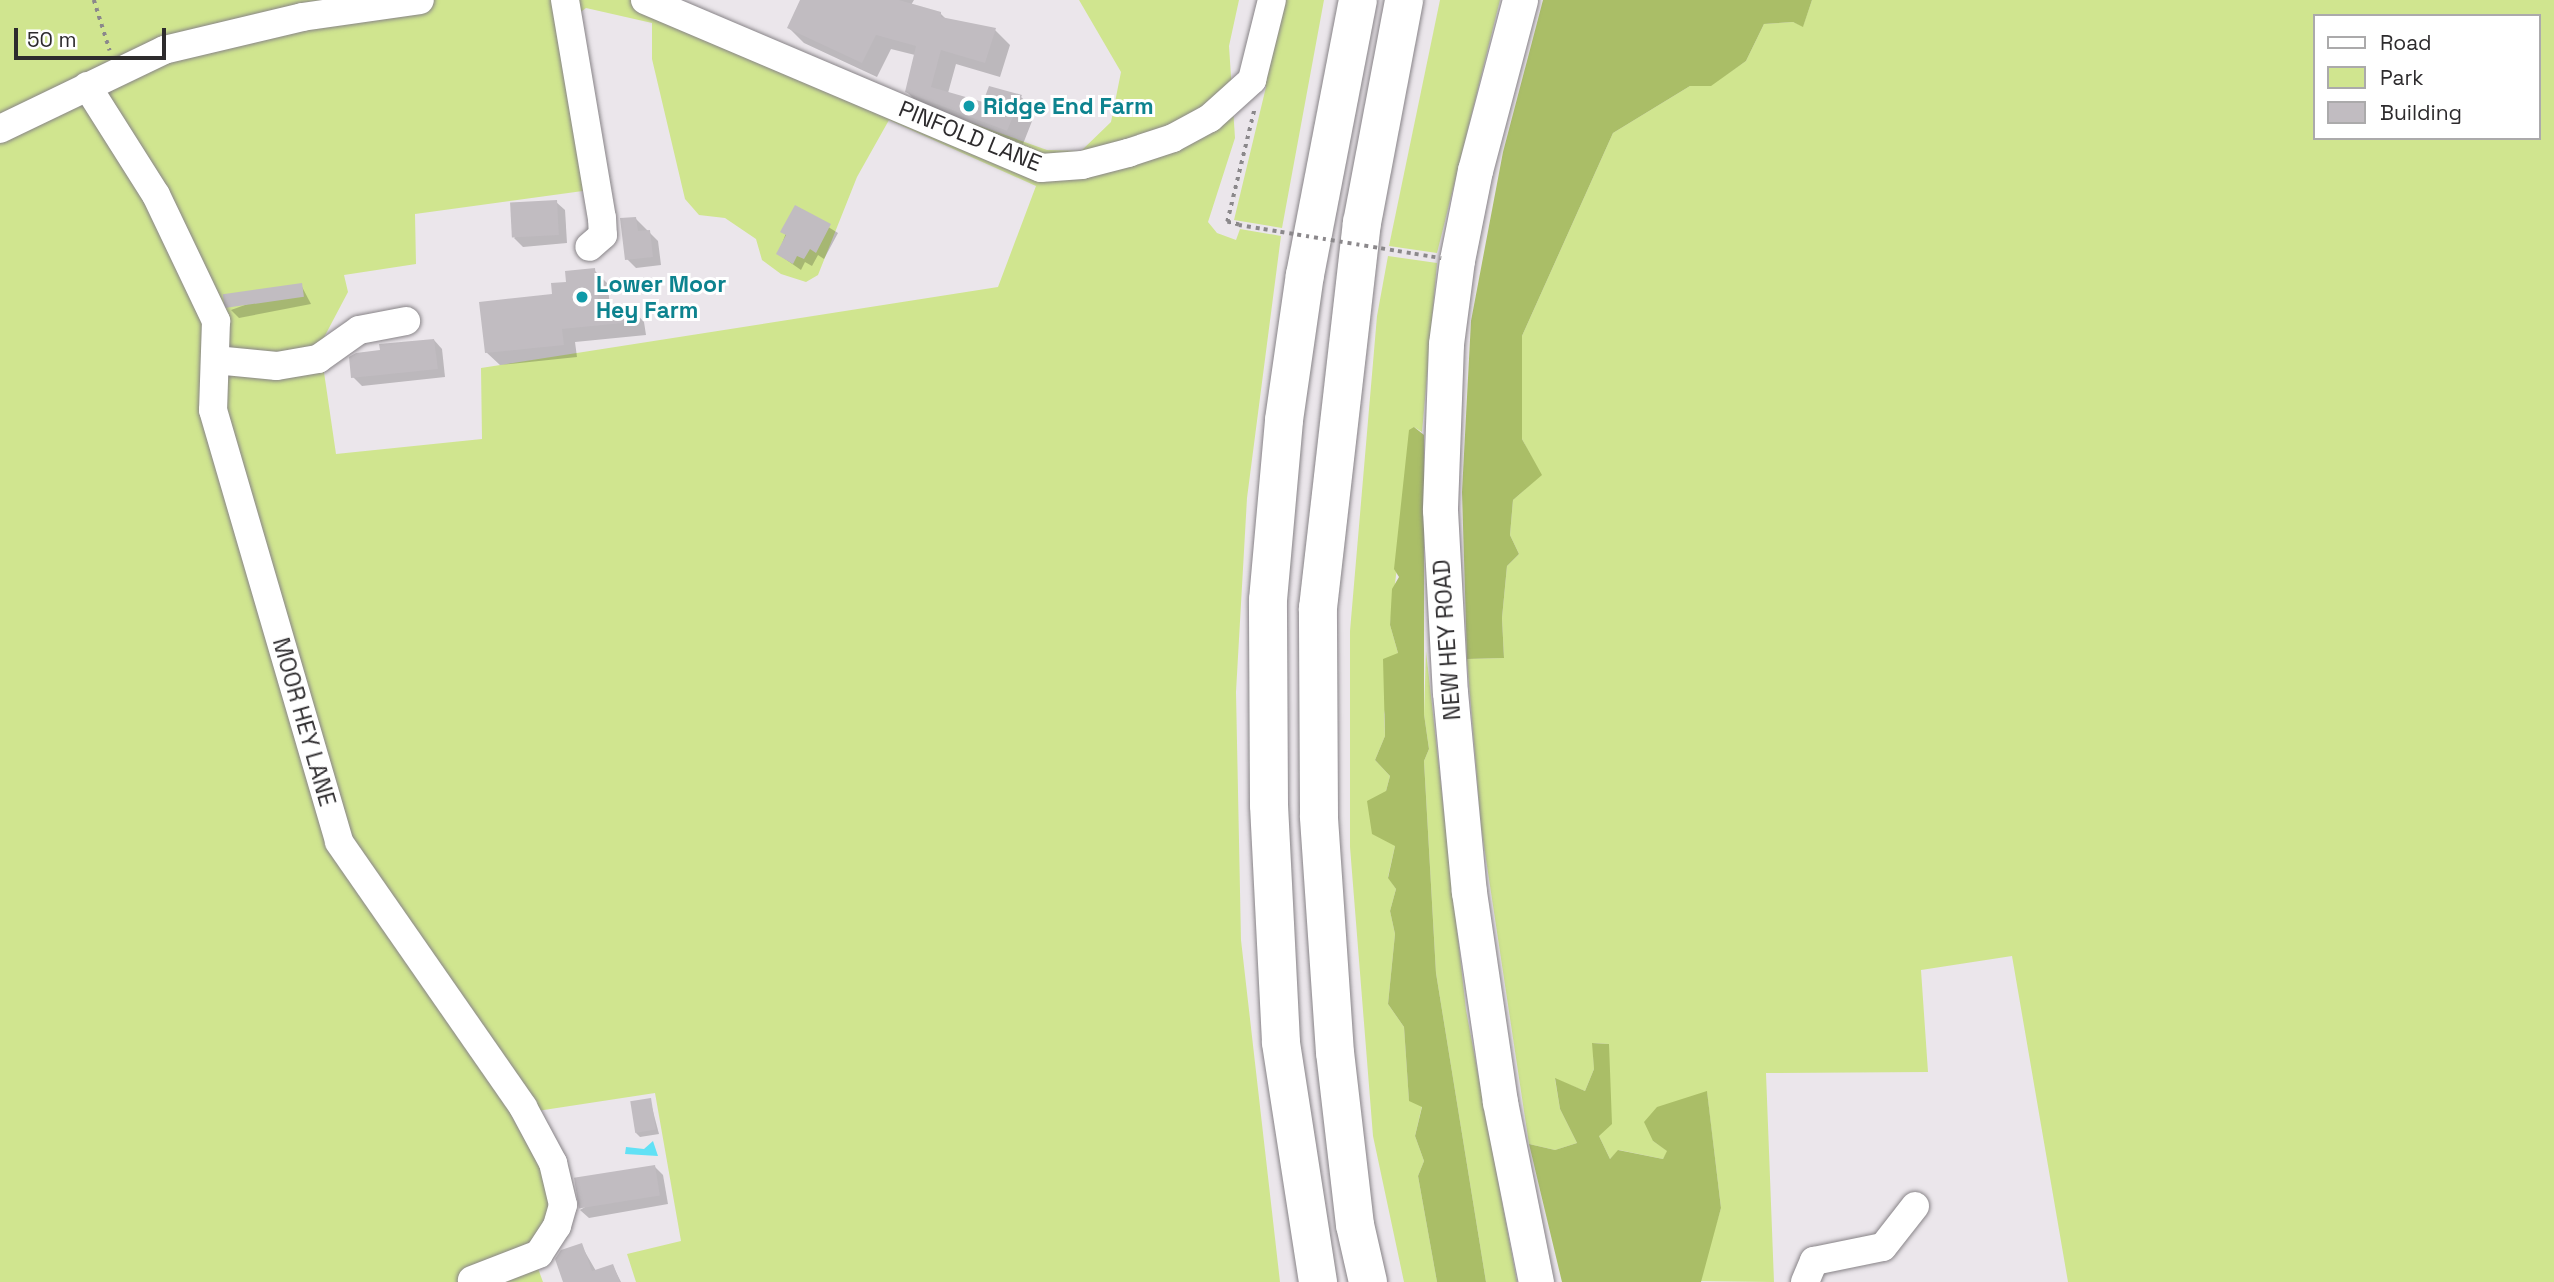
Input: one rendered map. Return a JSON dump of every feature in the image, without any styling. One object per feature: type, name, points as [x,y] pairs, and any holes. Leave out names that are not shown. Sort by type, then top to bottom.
[{"type":"highway","points":[[1318,1282],[1281,1042],[1269,805],[1268,600],[1284,420],[1305,275],[1358,0]]},
{"type":"highway","points":[[1368,1282],[1354,1225],[1335,1053],[1319,816],[1318,608],[1362,223],[1404,0]]},
{"type":"main road","name":"NEW HEY ROAD","points":[[1520,0],[1475,170],[1457,260],[1446,344],[1440,510],[1452,716],[1471,905],[1500,1102],[1536,1282]]},
{"type":"street","points":[[0,129],[164,50],[290,20],[420,0]]},
{"type":"street","points":[[565,0],[602,218],[603,235],[589,247]]},
{"type":"street","name":"PINFOLD LANE","points":[[645,0],[1041,168],[1082,165],[1173,138],[1210,118],[1252,80]]},
{"type":"street","points":[[1252,80],[1272,0]]},
{"type":"street","name":"MOOR HEY LANE","points":[[87,86],[156,195],[216,321],[213,410],[339,842],[523,1107],[553,1163],[563,1205],[557,1226],[539,1254],[472,1280]]},
{"type":"street","points":[[215,360],[276,366],[318,359],[359,330],[407,321]]},
{"type":"street","points":[[1805,1282],[1814,1261],[1883,1247],[1915,1206]]},
{"type":"path","points":[[94,0],[112,74]]},
{"type":"path","points":[[1252,80],[1255,107],[1227,222],[1441,258]]},
{"type":"green space","points":[[0,0],[678,0],[952,116],[1047,150],[1081,151],[1111,122],[1121,72],[1079,0],[1239,0],[1229,46],[1235,138],[1208,222],[1217,233],[1236,240],[1240,229],[1281,236],[1247,498],[1236,692],[1241,940],[1280,1282],[636,1282],[627,1254],[681,1241],[655,1093],[511,1115],[551,1187],[549,1223],[532,1252],[543,1282],[0,1282]],"holes":[[[586,8],[652,23],[652,59],[685,199],[699,215],[725,218],[756,239],[762,260],[781,274],[806,282],[818,275],[857,177],[889,120],[1036,186],[998,287],[481,368],[482,439],[336,454],[320,345],[348,292],[344,275],[416,264],[415,214],[590,190],[574,17]]]},
{"type":"green space","points":[[1280,0],[1324,0],[1282,228],[1234,220],[1266,87],[1261,74]]},
{"type":"green space","points":[[1440,0],[1500,0],[1437,253],[1389,246]]},
{"type":"green space","points":[[1543,0],[1812,0],[1803,27],[1793,22],[1764,24],[1746,61],[1711,86],[1690,86],[1613,133],[1522,336],[1522,439],[1542,475],[1513,500],[1510,535],[1519,554],[1507,566],[1502,618],[1504,658],[1467,659],[1462,492],[1471,321],[1503,152]]},
{"type":"green space","points":[[1812,0],[2554,0],[2554,1282],[2068,1282],[2012,956],[1921,970],[1928,1072],[1766,1073],[1774,1282],[1699,1281],[1721,1208],[1707,1092],[1653,1141],[1668,1151],[1663,1159],[1619,1150],[1610,1159],[1599,1136],[1609,1044],[1593,1043],[1594,1069],[1585,1091],[1555,1079],[1560,1109],[1577,1143],[1555,1150],[1529,1144],[1481,826],[1467,659],[1504,658],[1502,618],[1507,566],[1519,554],[1510,535],[1513,500],[1541,475],[1522,439],[1522,336],[1613,133],[1690,86],[1711,85],[1746,61],[1764,24],[1793,22],[1803,26]]},
{"type":"green space","points":[[1388,256],[1437,263],[1422,432],[1414,427],[1390,625],[1398,653],[1384,714],[1385,736],[1375,760],[1390,776],[1386,791],[1395,846],[1388,877],[1396,889],[1390,911],[1395,934],[1388,1004],[1404,1027],[1409,1100],[1422,1106],[1415,1136],[1424,1161],[1418,1176],[1437,1282],[1404,1282],[1373,1136],[1350,847],[1350,631],[1377,316]]},
{"type":"green space","points":[[1414,427],[1424,435],[1424,714],[1429,749],[1424,761],[1436,973],[1486,1282],[1437,1282],[1418,1176],[1424,1161],[1415,1136],[1422,1107],[1409,1101],[1404,1027],[1388,1004],[1395,934],[1390,911],[1396,889],[1388,878],[1395,846],[1372,834],[1367,801],[1386,791],[1390,776],[1375,760],[1385,736],[1383,659],[1398,653],[1390,625],[1392,589],[1399,577],[1394,569],[1409,430]]},
{"type":"green space","points":[[1426,651],[1466,1010],[1517,1282],[1486,1282],[1436,973],[1424,761],[1429,749],[1424,714]]},
{"type":"green space","points":[[1592,1043],[1609,1044],[1612,1124],[1599,1136],[1610,1159],[1618,1150],[1663,1159],[1667,1151],[1653,1141],[1644,1122],[1657,1107],[1707,1091],[1721,1208],[1701,1282],[1562,1282],[1529,1144],[1555,1150],[1577,1143],[1560,1109],[1555,1078],[1585,1091],[1594,1069]]},
{"type":"water","points":[[653,1141],[658,1156],[625,1154],[626,1147],[644,1149]]},
{"type":"building","points":[[800,0],[899,0],[941,12],[941,17],[996,28],[985,63],[941,50],[931,87],[983,102],[989,86],[1022,95],[1007,131],[905,92],[916,46],[876,35],[862,63],[787,28]]},
{"type":"building","points":[[557,200],[559,235],[512,237],[510,202]]},
{"type":"building","points":[[795,205],[831,224],[816,253],[810,249],[804,259],[797,256],[793,264],[776,254],[786,235],[780,232]]},
{"type":"building","points":[[636,217],[638,231],[650,230],[653,257],[625,260],[620,218]]},
{"type":"building","points":[[595,268],[599,310],[632,306],[633,322],[562,329],[564,345],[485,353],[479,302],[552,294],[551,283],[566,282],[565,271]]},
{"type":"building","points":[[302,283],[304,297],[225,308],[223,294]]},
{"type":"building","points":[[434,339],[438,369],[351,378],[349,357],[356,353],[380,350],[379,344]]},
{"type":"building","points":[[651,1098],[656,1130],[635,1133],[630,1101]]},
{"type":"building","points":[[655,1165],[660,1196],[579,1208],[574,1178]]},
{"type":"building","points":[[582,1243],[592,1271],[613,1264],[620,1282],[563,1282],[555,1259],[561,1250]]},
{"type":"place","name":"Ridge End Farm","points":[[969,106]]},
{"type":"place","name":"Lower Moor Hey Farm","points":[[582,297]]}]
